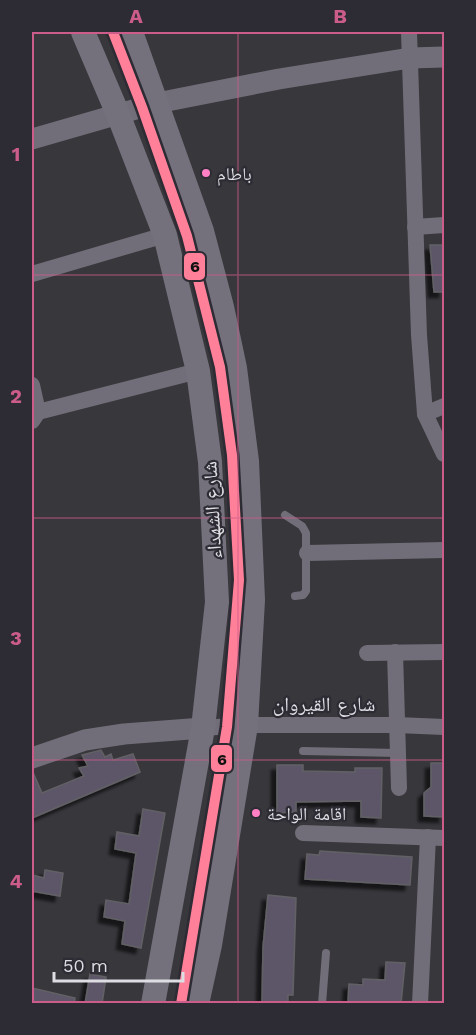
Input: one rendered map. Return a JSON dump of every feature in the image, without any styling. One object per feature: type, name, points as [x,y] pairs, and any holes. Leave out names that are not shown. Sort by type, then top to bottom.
[{"type":"main road","name":"شارع الشهداء","points":[[83,32],[165,235],[198,371],[210,462],[217,602],[203,728],[153,1004]]},
{"type":"main road","name":"شارع الشهداء","points":[[131,32],[202,231],[235,368],[247,461],[253,600],[246,725],[210,945],[197,1004]]},
{"type":"street","points":[[409,32],[419,335],[425,414],[444,454]]},
{"type":"street","points":[[32,140],[157,103],[279,79],[410,58],[444,57]]},
{"type":"street","points":[[415,227],[444,225]]},
{"type":"street","points":[[32,274],[165,235]]},
{"type":"street","points":[[32,385],[35,417],[198,371]]},
{"type":"street","points":[[425,414],[444,406]]},
{"type":"street","points":[[307,553],[444,550]]},
{"type":"street","points":[[367,652],[444,652]]},
{"type":"street","points":[[395,652],[399,788]]},
{"type":"street","name":"شارع القيروان","points":[[203,728],[246,725],[444,727]]},
{"type":"street","points":[[32,758],[85,740],[203,728]]},
{"type":"street","points":[[303,833],[436,838],[420,1004]]},
{"type":"lane","points":[[285,515],[305,529],[307,537],[306,591],[303,595],[295,596]]},
{"type":"lane","points":[[303,752],[398,753]]},
{"type":"lane","points":[[322,1004],[326,952]]},
{"type":"building","points":[[430,245],[444,245],[444,292],[434,292]]},
{"type":"building","points":[[101,750],[105,757],[111,754],[113,760],[133,754],[140,772],[32,818],[32,770],[42,793],[84,776],[79,768],[88,766],[82,755]]},
{"type":"building","points":[[431,763],[444,763],[444,817],[424,816],[424,793],[431,787]]},
{"type":"building","points":[[277,765],[303,765],[303,771],[355,772],[355,768],[382,768],[381,818],[361,817],[361,801],[296,802],[296,812],[277,813]]},
{"type":"building","points":[[143,809],[165,813],[141,948],[122,944],[125,921],[104,917],[106,900],[129,904],[136,853],[115,849],[117,832],[139,836]]},
{"type":"building","points":[[320,851],[412,857],[410,885],[305,879],[307,854],[319,855]]},
{"type":"building","points":[[45,870],[63,873],[60,896],[32,891],[32,875],[44,878]]},
{"type":"building","points":[[268,895],[296,898],[293,995],[288,995],[288,1002],[262,1002],[263,947]]},
{"type":"building","points":[[386,962],[405,963],[401,1004],[348,1002],[349,984],[363,985],[363,979],[385,980]]},
{"type":"building","points":[[90,974],[106,977],[102,1004],[85,1004]]},
{"type":"building","points":[[32,988],[75,998],[74,1004],[32,1004]]},
{"type":"transit line","name":"6","points":[[113,32],[187,236],[220,367],[232,455],[239,580],[227,727],[181,1004]]},
{"type":"place","name":"باطام","points":[[206,173]]},
{"type":"place","name":"اقامة الواحة","points":[[256,813]]}]
